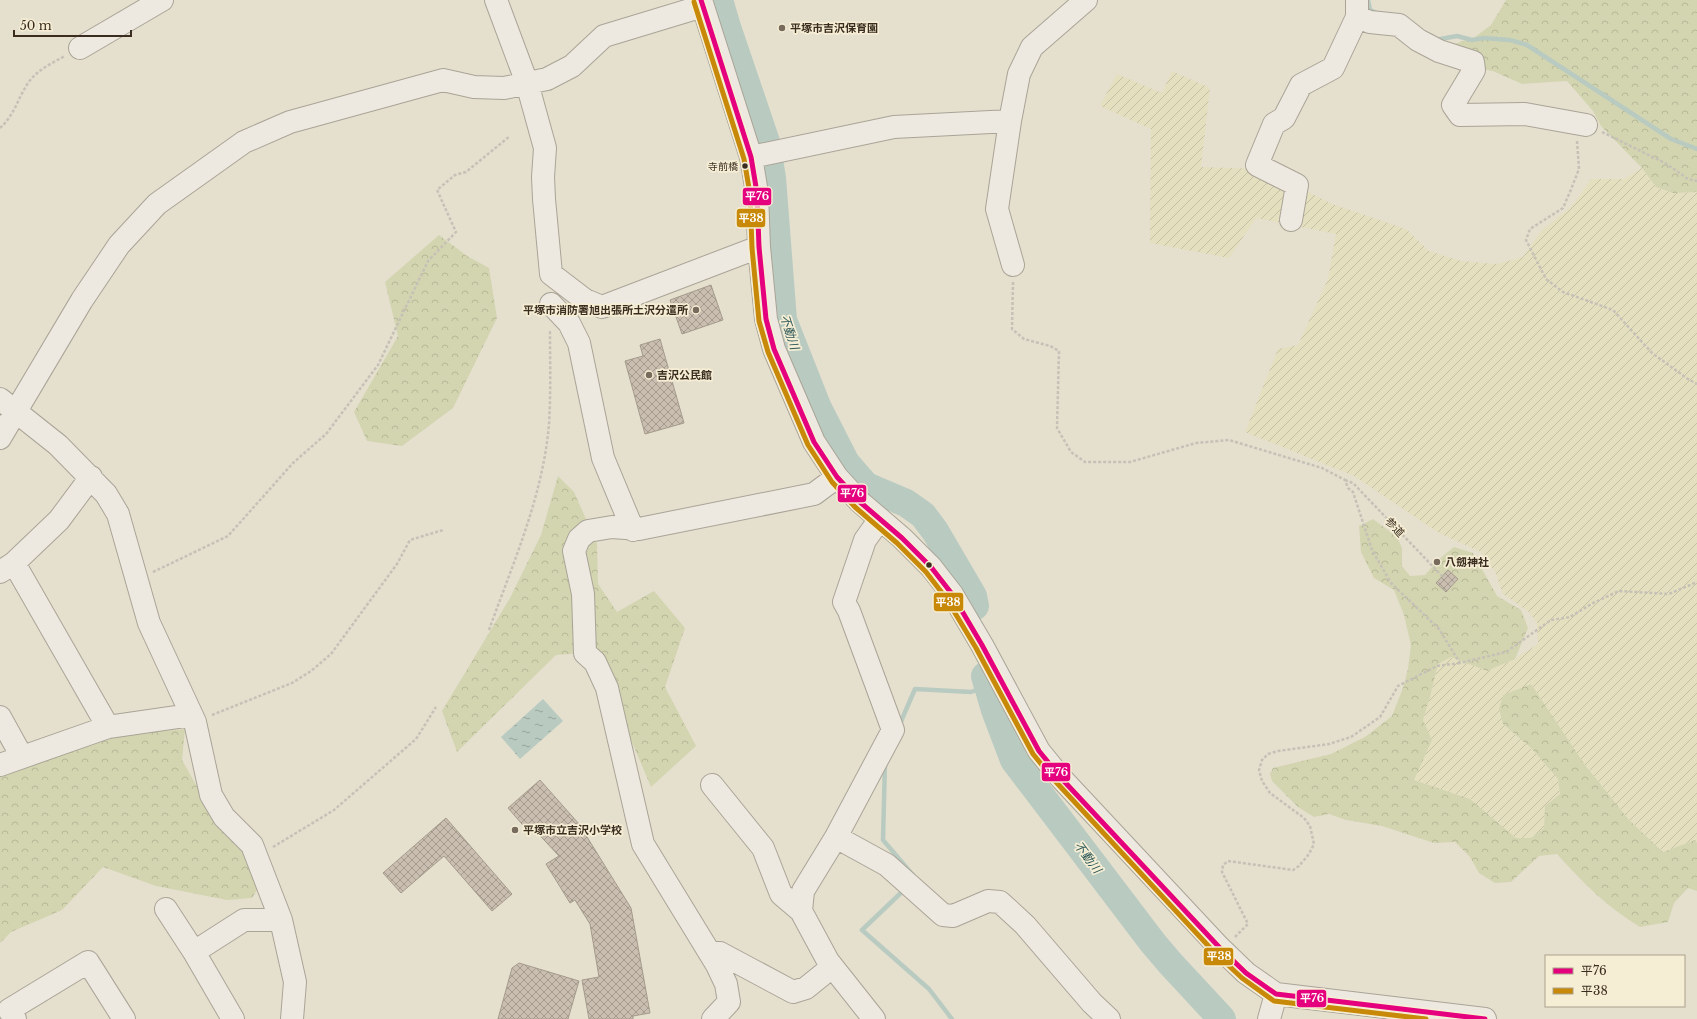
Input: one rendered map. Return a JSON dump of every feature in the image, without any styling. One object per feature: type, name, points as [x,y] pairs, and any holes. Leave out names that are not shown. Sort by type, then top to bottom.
[{"type":"street","points":[[80,48],[162,0]]},
{"type":"street","points":[[496,0],[527,83],[545,148],[543,177],[544,199],[551,274],[585,300],[602,307],[759,247]]},
{"type":"street","points":[[1013,265],[997,209],[1010,121],[1019,74],[1032,47],[1086,0]]},
{"type":"street","points":[[0,438],[8,405],[82,300],[119,244],[156,204],[244,142],[290,122],[444,80],[474,87],[504,88],[548,79],[572,66],[604,36],[702,3],[751,157],[757,193],[759,247],[766,319],[774,349],[814,442],[837,477],[860,502],[880,518],[931,567],[952,594],[982,645],[1039,751],[1066,783],[1222,951],[1246,973],[1276,994],[1485,1019]]},
{"type":"street","points":[[1291,220],[1297,186],[1257,165],[1274,124],[1284,118],[1301,86],[1333,68],[1357,9],[1370,22],[1399,25],[1418,40],[1439,51],[1473,62],[1474,70],[1453,106],[1460,115],[1525,114],[1581,124]]},
{"type":"street","points":[[751,157],[894,127],[1010,121]]},
{"type":"street","points":[[551,304],[569,323],[579,343],[603,458],[632,530]]},
{"type":"street","points":[[8,405],[58,444],[106,494],[118,514],[149,623],[193,718],[211,795],[224,816],[252,845],[281,920],[295,982],[292,1019]]},
{"type":"street","points":[[91,477],[59,520],[7,568],[108,727]]},
{"type":"street","points":[[713,1019],[729,1002],[726,984],[710,954],[643,844],[607,688],[595,662],[585,653],[583,594],[574,551],[578,539],[588,531],[612,527],[632,530],[814,494],[837,477]]},
{"type":"street","points":[[801,911],[804,891],[836,837],[893,730],[849,611],[844,602],[865,540],[880,518]]},
{"type":"street","points":[[0,718],[22,757]]},
{"type":"street","points":[[0,765],[108,727],[193,718]]},
{"type":"street","points":[[712,785],[762,848],[781,894],[801,911],[832,967],[874,1019]]},
{"type":"street","points":[[836,837],[887,865],[942,915],[953,916],[988,901],[1000,902],[1025,924],[1092,1003],[1109,1019]]},
{"type":"street","points":[[166,909],[194,952],[233,1019]]},
{"type":"street","points":[[194,952],[244,920],[281,920]]},
{"type":"street","points":[[710,954],[720,954],[793,992],[806,988],[832,967]]},
{"type":"street","points":[[15,1019],[10,1010],[88,962],[124,1019]]},
{"type":"street","points":[[1269,1018],[1276,994]]},
{"type":"path","points":[[0,128],[14,111],[29,82],[44,68],[80,48]]},
{"type":"path","points":[[1697,181],[1688,179],[1665,162],[1581,124],[1579,168],[1563,208],[1530,229],[1526,240],[1546,279],[1563,292],[1613,310],[1652,353],[1697,384]]},
{"type":"path","points":[[136,580],[228,536],[293,463],[326,434],[378,365],[428,261],[456,232],[437,190],[455,175],[466,172],[510,136]]},
{"type":"path","name":"参道","points":[[1013,265],[1012,328],[1024,339],[1050,346],[1059,351],[1057,428],[1071,452],[1085,462],[1130,462],[1196,444],[1229,440],[1322,468],[1353,483],[1442,576]]},
{"type":"path","points":[[489,630],[530,517],[542,469],[548,424],[551,304]]},
{"type":"path","points":[[1346,480],[1348,488],[1352,492],[1372,550],[1391,583],[1439,629],[1460,663]]},
{"type":"path","points":[[193,718],[266,695],[292,683],[311,671],[331,654],[397,564],[410,540],[444,530]]},
{"type":"path","points":[[1222,951],[1248,924],[1222,872],[1223,865],[1228,861],[1293,870],[1299,866],[1309,854],[1314,844],[1310,826],[1304,818],[1270,793],[1262,781],[1259,770],[1262,760],[1268,754],[1278,751],[1329,744],[1351,738],[1380,717],[1398,686],[1437,666],[1460,663],[1506,652],[1551,620],[1570,617],[1593,603],[1619,591],[1668,594],[1697,582]]},
{"type":"path","points":[[257,856],[290,838],[334,810],[416,739],[436,707]]},
{"type":"shaded area","points":[[1172,71],[1210,88],[1201,167],[1263,169],[1332,204],[1406,229],[1429,251],[1461,261],[1496,264],[1523,257],[1541,231],[1572,206],[1591,179],[1624,179],[1642,168],[1656,187],[1673,193],[1697,192],[1697,843],[1695,840],[1663,852],[1629,820],[1585,765],[1503,724],[1532,749],[1558,779],[1560,794],[1545,806],[1544,828],[1531,838],[1516,838],[1470,799],[1414,780],[1432,740],[1423,720],[1438,664],[1451,657],[1487,671],[1515,659],[1538,644],[1537,623],[1529,612],[1503,594],[1495,572],[1481,552],[1439,533],[1354,476],[1245,432],[1278,349],[1298,345],[1328,279],[1336,234],[1256,218],[1229,258],[1150,243],[1151,129],[1100,106],[1117,74],[1162,93]]},
{"type":"green space","points":[[1506,0],[1697,0],[1697,192],[1673,193],[1656,187],[1642,168],[1601,126],[1593,111],[1567,81],[1522,84],[1493,71],[1454,64],[1448,46],[1475,37],[1491,25]]},
{"type":"green space","points":[[439,235],[467,256],[489,268],[497,318],[453,408],[402,446],[367,441],[354,412],[398,336],[385,282]]},
{"type":"green space","points":[[558,476],[574,492],[597,544],[598,584],[617,612],[654,591],[685,628],[665,687],[696,746],[651,787],[594,652],[556,655],[457,752],[442,711],[510,598],[541,535]]},
{"type":"green space","points":[[1373,519],[1397,537],[1402,548],[1402,566],[1410,576],[1425,575],[1439,559],[1454,547],[1473,553],[1497,596],[1521,610],[1528,628],[1515,659],[1487,671],[1451,657],[1438,664],[1423,720],[1432,740],[1414,780],[1470,799],[1516,838],[1531,838],[1544,828],[1545,806],[1560,794],[1558,779],[1532,749],[1503,724],[1499,709],[1503,695],[1531,684],[1585,765],[1629,820],[1663,852],[1695,840],[1697,843],[1697,891],[1688,888],[1674,903],[1668,922],[1640,927],[1606,903],[1576,875],[1557,854],[1539,856],[1511,882],[1495,883],[1479,873],[1470,857],[1455,842],[1434,843],[1382,826],[1346,820],[1329,814],[1314,817],[1298,807],[1272,781],[1270,774],[1273,768],[1331,754],[1365,737],[1392,716],[1403,688],[1408,669],[1411,645],[1404,615],[1394,590],[1374,578],[1361,552],[1359,526]]},
{"type":"green space","points":[[185,729],[182,760],[200,792],[236,841],[260,885],[252,898],[227,900],[156,886],[103,867],[62,910],[11,932],[0,943],[0,774],[106,736]]},
{"type":"water","points":[[543,699],[563,721],[520,759],[501,737]]},
{"type":"building","name":"平塚市消防署旭出張所土沢分遣所","points":[[711,285],[723,320],[682,334],[670,300]]},
{"type":"building","name":"吉沢公民館","points":[[660,339],[684,423],[645,434],[625,361],[643,356],[640,345]]},
{"type":"building","points":[[1448,570],[1458,579],[1446,592],[1436,583]]},
{"type":"building","points":[[540,780],[579,824],[631,908],[650,1013],[633,1016],[633,1019],[589,1019],[582,980],[599,977],[590,924],[575,900],[570,903],[546,864],[559,856],[532,827],[528,831],[508,808]]},
{"type":"building","points":[[446,818],[512,894],[492,911],[444,856],[401,893],[383,873]]},
{"type":"building","points":[[519,963],[579,981],[568,1019],[498,1019],[512,968]]},
{"type":"waterway","name":"不動川","points":[[719,0],[766,142],[772,178],[783,320],[817,406],[846,463],[866,486],[906,503],[923,515],[935,531],[973,596],[975,606]]},
{"type":"waterway","points":[[1368,0],[1370,10],[1379,14]]},
{"type":"waterway","points":[[1435,40],[1457,36],[1472,40],[1484,38],[1510,40],[1527,45],[1671,139],[1697,149]]},
{"type":"waterway","name":"不動川","points":[[985,676],[995,710],[1014,760],[1153,943],[1222,1019]]},
{"type":"waterway","points":[[899,726],[915,689],[971,692],[987,686]]},
{"type":"waterway","points":[[885,762],[883,840],[912,874]]},
{"type":"waterway","points":[[905,889],[862,930],[929,989],[952,1019]]},
{"type":"transit line","name":"平76","points":[[701,0],[751,157],[757,193],[759,247],[766,319],[774,349],[814,442],[837,477],[860,502],[902,538],[931,567],[952,594],[982,645],[1039,751],[1061,778],[1219,947],[1246,973],[1276,994],[1485,1019]]},
{"type":"transit line","name":"平38","points":[[694,2],[744,159],[750,194],[752,248],[759,321],[768,352],[808,445],[832,482],[855,507],[897,543],[926,572],[946,598],[976,648],[1033,754],[1056,782],[1214,952],[1242,978],[1274,1001],[1426,1019]]},
{"type":"place","name":"平塚市吉沢保育園","points":[[782,28]]},
{"type":"place","name":"寺前橋","points":[[745,166]]},
{"type":"place","name":"平塚市消防署旭出張所土沢分遣所","points":[[696,310]]},
{"type":"place","name":"吉沢公民館","points":[[649,375]]},
{"type":"place","name":"八劔神社","points":[[1437,562]]},
{"type":"place","name":"平塚市立吉沢小学校","points":[[515,830]]}]
